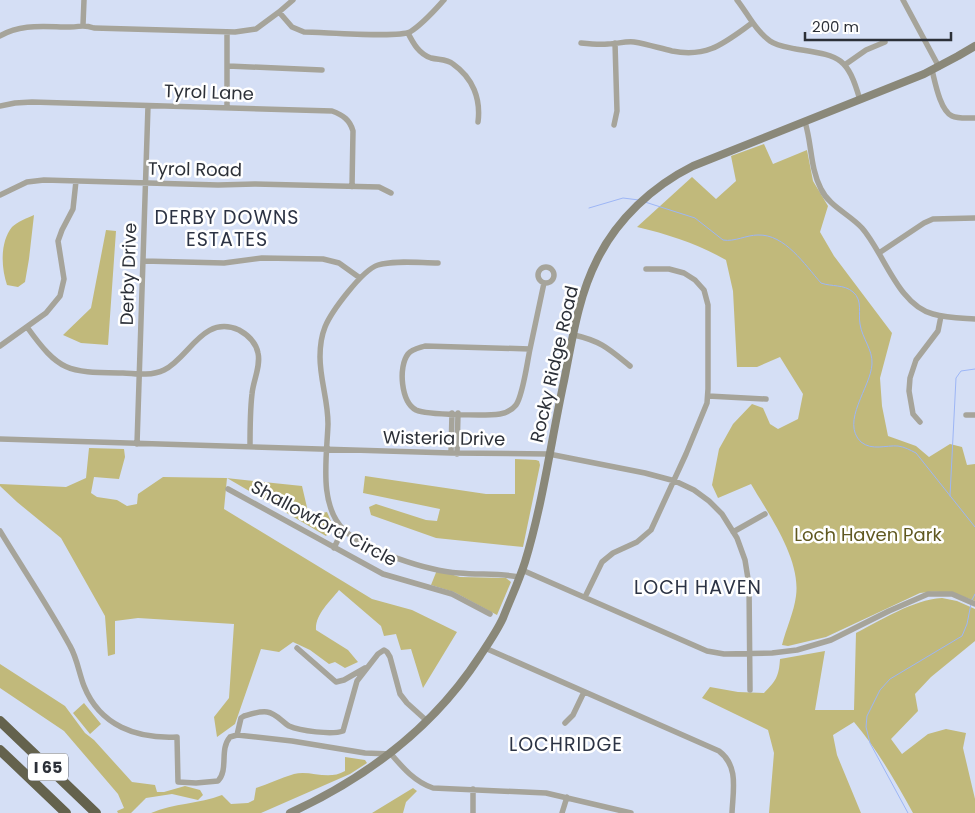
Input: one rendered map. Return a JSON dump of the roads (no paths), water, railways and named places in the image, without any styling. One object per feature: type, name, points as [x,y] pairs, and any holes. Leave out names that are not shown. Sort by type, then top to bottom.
[{"type":"highway","name":"I 65","points":[[0,721],[96,813]]},
{"type":"highway","name":"I 65","points":[[0,750],[66,813]]},
{"type":"main road","name":"Rocky Ridge Road","points":[[290,813],[317,800],[391,754],[427,722],[452,695],[485,648],[503,617],[521,574],[532,535],[582,298],[591,272],[601,252],[624,220],[657,188],[693,166],[936,68],[975,46]]},
{"type":"street","points":[[83,25],[84,0]]},
{"type":"street","points":[[0,36],[18,28],[37,26],[74,27],[83,25],[94,28],[228,32],[256,29],[293,0]]},
{"type":"street","points":[[279,12],[292,27],[304,32],[408,33],[433,13],[444,0]]},
{"type":"street","points":[[736,0],[749,14],[752,23],[771,41],[784,47],[828,54],[846,64],[860,100]]},
{"type":"street","points":[[903,0],[936,68],[942,106],[946,112],[955,117],[975,118]]},
{"type":"street","points":[[581,43],[634,42],[674,51],[703,52],[712,50],[752,23]]},
{"type":"street","points":[[227,108],[228,32]]},
{"type":"street","points":[[408,33],[413,43],[422,53],[453,64],[468,79],[476,91],[478,99],[480,109],[478,122]]},
{"type":"street","points":[[846,64],[866,50],[885,42]]},
{"type":"street","points":[[614,125],[617,111],[615,43]]},
{"type":"street","points":[[228,66],[322,70]]},
{"type":"street","name":"Tyrol Lane","points":[[0,106],[32,102],[327,110],[340,114],[348,120],[353,131],[352,186]]},
{"type":"street","name":"Derby Drive","points":[[137,444],[148,106]]},
{"type":"street","points":[[805,122],[814,172],[822,192],[832,203],[859,225],[879,253],[893,278],[912,302],[927,312],[941,316],[975,319]]},
{"type":"street","name":"Tyrol Road","points":[[0,195],[27,182],[44,180],[379,187],[391,193]]},
{"type":"street","points":[[1,344],[52,308],[62,290],[64,275],[58,241],[73,209],[76,181]]},
{"type":"street","points":[[879,253],[933,219],[975,218]]},
{"type":"street","points":[[143,261],[224,263],[262,258],[323,259],[339,263],[360,278]]},
{"type":"street","points":[[438,263],[391,263],[377,265],[368,270],[331,316],[324,328],[321,341],[320,367],[328,407],[327,495],[333,513],[343,529],[359,540],[406,562],[452,572],[521,574],[585,597],[707,651],[724,654],[787,652],[832,640],[889,611],[928,594],[945,593],[975,604]]},
{"type":"street","points":[[585,597],[602,562],[613,553],[637,542],[651,530],[675,481],[701,420],[708,396],[708,305],[704,290],[695,280],[684,273],[669,269],[646,269]]},
{"type":"street","points":[[530,350],[425,346],[412,351],[405,359],[404,365],[404,391],[407,402],[416,410],[422,412],[497,414],[512,409],[520,398],[544,283]]},
{"type":"street","points":[[920,422],[913,414],[909,391],[910,378],[916,360],[938,331],[941,316]]},
{"type":"street","points":[[27,327],[48,355],[68,368],[86,372],[140,374],[157,373],[168,368],[199,338],[209,331],[225,327],[236,329],[246,334],[255,345],[259,356],[252,396],[250,447]]},
{"type":"street","points":[[574,335],[604,344],[630,366]]},
{"type":"street","points":[[708,396],[766,399]]},
{"type":"street","points":[[454,454],[455,413]]},
{"type":"street","points":[[966,416],[975,416]]},
{"type":"street","name":"Wisteria Drive","points":[[0,439],[454,454],[549,454],[645,473],[675,481],[694,490],[722,514],[733,532],[745,560],[749,585],[750,690]]},
{"type":"street","name":"Shallowford Circle","points":[[228,489],[383,574],[452,594],[490,614]]},
{"type":"street","points":[[733,532],[765,514]]},
{"type":"street","points":[[334,548],[343,529]]},
{"type":"street","points":[[0,531],[70,645],[84,686],[96,708],[105,716],[131,732],[148,737],[177,737],[178,782],[218,781],[222,777],[224,745],[230,737],[237,735],[292,741],[365,754],[391,754],[410,775],[424,785],[433,788],[534,791],[631,813]]},
{"type":"street","points":[[296,648],[336,682],[344,680],[369,666]]},
{"type":"street","points":[[485,648],[714,748],[723,754],[729,761],[733,772],[732,813]]},
{"type":"street","points":[[237,735],[241,718],[267,712],[273,714],[289,726],[301,730],[336,733],[343,731],[357,681],[378,654],[384,650],[387,652],[400,694],[427,722]]},
{"type":"street","points":[[565,723],[573,716],[584,692]]},
{"type":"street","points":[[472,789],[473,813]]},
{"type":"street","points":[[562,813],[567,797]]},
{"type":"waterway","points":[[589,208],[623,198],[639,200]]},
{"type":"waterway","points":[[645,202],[695,218],[723,240],[758,235],[768,236],[786,245],[794,252],[821,283],[846,288],[853,292],[858,299],[860,324],[872,359],[867,383],[855,415],[855,434],[865,445],[879,447],[898,446],[916,453],[975,527]]},
{"type":"waterway","points":[[950,496],[956,378],[961,371],[975,369]]},
{"type":"waterway","points":[[972,600],[975,594]]},
{"type":"waterway","points":[[908,813],[870,743],[866,727],[867,716],[880,690],[890,679],[962,636],[967,624],[971,604]]},
{"type":"district","name":"DERBY DOWNS ESTATES","points":[[227,228]]},
{"type":"district","name":"LOCH HAVEN","points":[[698,587]]},
{"type":"district","name":"LOCHRIDGE","points":[[566,744]]},
{"type":"park label","name":"Loch Haven Park","points":[[868,534]]}]
